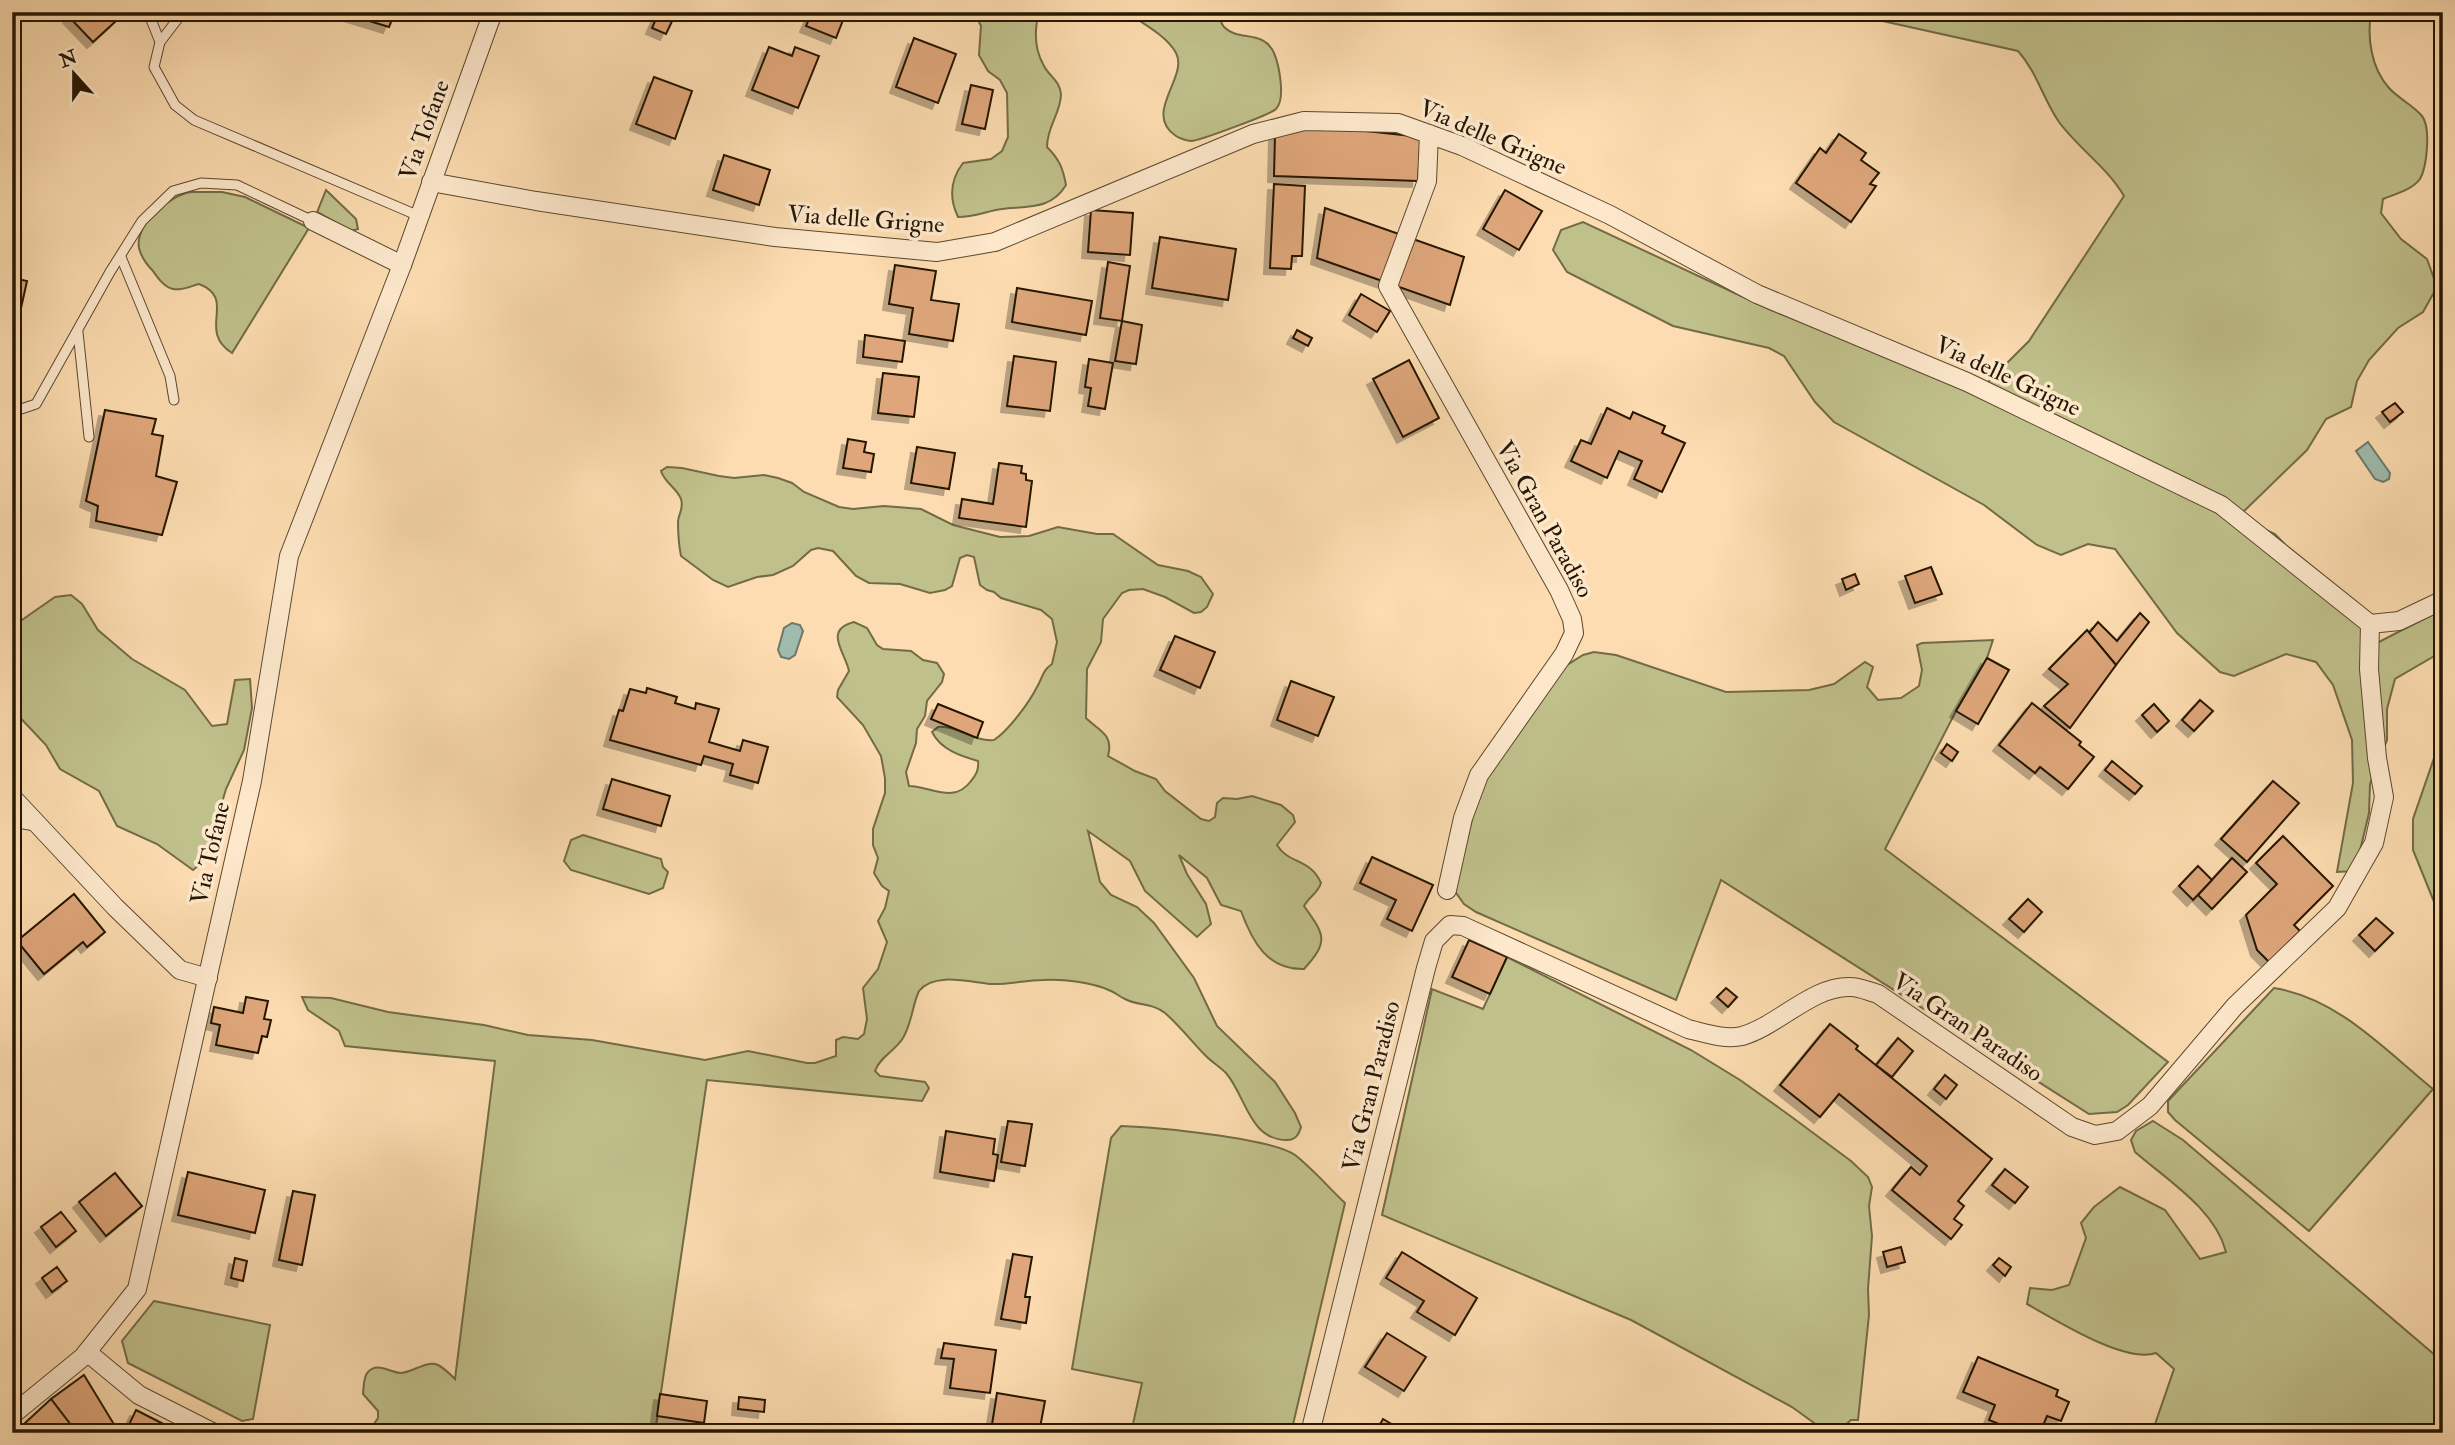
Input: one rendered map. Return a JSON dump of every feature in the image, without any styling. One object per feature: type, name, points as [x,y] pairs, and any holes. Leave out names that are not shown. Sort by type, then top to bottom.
[{"type":"street","name":"Via Tofane","points":[[12,1415],[87,1352],[137,1289],[252,781],[289,556],[402,265],[492,12]]},
{"type":"street","name":"Via delle Grigne","points":[[431,182],[536,201],[775,237],[937,252],[995,242],[1253,134],[1304,121],[1398,123],[1462,146],[1610,215],[1758,294],[1967,382],[2221,505],[2370,624]]},
{"type":"street","name":"Via Gran Paradiso","points":[[1429,134],[1427,181],[1388,286],[1559,590],[1572,619],[1574,633],[1564,654],[1479,775],[1463,818],[1447,890]]},
{"type":"street","points":[[313,221],[402,265]]},
{"type":"street","points":[[2370,624],[2399,621],[2443,600]]},
{"type":"street","name":"Via Gran Paradiso","points":[[1310,1433],[1426,968],[1434,941],[1450,925],[1463,926],[1688,1029],[1716,1036],[1741,1036],[1774,1021],[1818,994],[1851,987],[1878,994],[2072,1127],[2095,1135],[2117,1130],[2150,1106],[2235,1006],[2337,908],[2374,843],[2384,797],[2369,668],[2370,624]]},
{"type":"street","points":[[12,797],[180,970],[208,978]]},
{"type":"street","points":[[87,1352],[139,1395],[214,1433]]},
{"type":"lane","points":[[12,24],[23,12]]},
{"type":"lane","points":[[148,12],[160,42]]},
{"type":"lane","points":[[183,12],[160,42],[154,68],[175,105],[194,120],[419,216]]},
{"type":"lane","points":[[12,412],[36,404],[110,272],[142,221],[173,191],[201,183],[237,185],[313,221]]},
{"type":"lane","points":[[121,257],[170,376],[174,400]]},
{"type":"lane","points":[[78,332],[89,437]]},
{"type":"lane","points":[[12,822],[40,827]]},
{"type":"green space","points":[[974,12],[1039,12],[1036,26],[1038,53],[1046,70],[1059,86],[1061,94],[1047,147],[1060,164],[1066,185],[1046,203],[958,217],[952,189],[959,169],[963,163],[991,159],[1002,151],[1008,137],[1007,93],[1000,80],[988,71],[979,55],[981,26]]},
{"type":"green space","points":[[1126,12],[1218,12],[1223,25],[1230,31],[1264,41],[1274,53],[1279,73],[1281,98],[1276,109],[1207,137],[1191,141],[1176,136],[1167,127],[1163,117],[1164,106],[1177,73],[1176,53],[1160,35]]},
{"type":"green space","points":[[1856,12],[2371,12],[2370,42],[2378,71],[2389,88],[2422,116],[2427,138],[2426,157],[2420,179],[2408,189],[2383,199],[2381,213],[2401,239],[2427,259],[2437,287],[2423,312],[2398,328],[2369,360],[2357,381],[2351,407],[2326,419],[2307,450],[2238,517],[2275,534],[2335,596],[2362,629],[2379,642],[2443,609],[2443,651],[2395,679],[2387,709],[2387,740],[2370,784],[2369,813],[2355,871],[2337,872],[2353,783],[2352,740],[2333,685],[2316,662],[2286,654],[2234,676],[2220,672],[2177,633],[2115,549],[2088,544],[2061,555],[2037,545],[1984,505],[1834,422],[1815,402],[1784,356],[1769,348],[1673,326],[1567,272],[1553,250],[1561,230],[1583,222],[1771,310],[1915,367],[1981,389],[2029,341],[2124,196],[2059,122],[2018,51],[1878,20]]},
{"type":"green space","points":[[326,190],[356,219],[358,229],[351,231],[319,213],[316,215]]},
{"type":"green space","points":[[191,192],[222,192],[245,197],[309,228],[232,353],[217,335],[216,298],[210,290],[199,284],[179,289],[167,286],[146,263],[139,248],[142,230],[156,212],[173,199]]},
{"type":"green space","points":[[667,467],[734,478],[764,475],[792,483],[804,492],[839,507],[921,509],[953,525],[1000,537],[1029,536],[1058,527],[1113,534],[1158,565],[1188,571],[1201,577],[1213,594],[1207,607],[1201,612],[1194,613],[1165,597],[1143,589],[1122,593],[1103,619],[1101,642],[1087,669],[1086,718],[1107,738],[1108,756],[1156,779],[1165,791],[1201,819],[1209,821],[1215,817],[1217,803],[1223,798],[1252,796],[1281,805],[1293,815],[1295,822],[1277,845],[1287,855],[1311,869],[1321,883],[1304,906],[1320,931],[1321,944],[1318,951],[1304,969],[1280,965],[1271,959],[1256,943],[1241,911],[1221,905],[1207,878],[1179,855],[1187,874],[1206,904],[1211,924],[1197,937],[1145,891],[1130,861],[1088,831],[1100,882],[1111,895],[1137,907],[1154,923],[1194,978],[1217,1026],[1275,1082],[1301,1127],[1297,1136],[1290,1140],[1274,1138],[1264,1133],[1256,1125],[1226,1073],[1165,1013],[1156,1008],[1130,1001],[1095,985],[1069,981],[1036,980],[997,984],[952,980],[933,982],[919,991],[903,1038],[875,1071],[880,1076],[925,1082],[929,1088],[922,1101],[707,1080],[655,1433],[368,1433],[378,1418],[378,1411],[363,1394],[365,1377],[372,1369],[400,1373],[433,1364],[443,1368],[455,1379],[495,1061],[345,1046],[339,1031],[308,1010],[302,997],[331,998],[388,1012],[484,1025],[528,1035],[592,1040],[705,1060],[748,1051],[807,1063],[836,1056],[836,1040],[843,1037],[858,1039],[864,1034],[867,1019],[863,988],[878,969],[887,942],[878,921],[889,891],[882,886],[874,873],[878,858],[873,845],[873,829],[885,793],[881,756],[863,725],[837,697],[849,671],[838,642],[840,630],[854,622],[867,628],[877,645],[883,649],[911,651],[923,660],[937,663],[944,674],[942,682],[927,701],[925,716],[917,729],[916,743],[906,772],[909,786],[943,792],[958,792],[964,788],[976,774],[978,761],[946,748],[932,732],[938,727],[945,727],[979,739],[994,740],[1018,716],[1044,672],[1052,664],[1057,642],[1052,619],[1041,610],[1001,598],[980,585],[974,557],[967,555],[960,558],[952,586],[930,593],[900,584],[869,583],[856,576],[833,551],[818,548],[811,550],[793,566],[773,575],[757,577],[728,587],[713,580],[681,556],[678,521],[682,502],[661,471]]},
{"type":"green space","points":[[71,595],[82,604],[98,630],[132,659],[185,690],[212,726],[227,724],[235,680],[250,679],[252,708],[244,750],[226,789],[205,860],[193,870],[157,844],[117,826],[99,791],[60,769],[46,745],[12,709],[12,622],[19,622],[55,597]]},
{"type":"green space","points":[[1993,640],[1987,658],[1956,711],[1885,849],[2168,1062],[2128,1105],[2117,1112],[2089,1114],[1721,880],[1676,1000],[1476,912],[1464,904],[1454,890],[1483,776],[1564,667],[1583,655],[1594,652],[1616,655],[1726,692],[1809,690],[1834,684],[1865,662],[1873,667],[1867,687],[1878,700],[1901,698],[1919,686],[1922,670],[1917,645]]},
{"type":"green space","points":[[2443,732],[2443,924],[2413,850],[2413,819]]},
{"type":"green space","points":[[583,835],[661,859],[668,872],[663,888],[649,894],[571,870],[564,861],[571,840]]},
{"type":"green space","points":[[1507,957],[1691,1050],[1789,1115],[1868,1177],[1872,1187],[1869,1206],[1872,1236],[1869,1315],[1858,1420],[1851,1420],[1836,1433],[1828,1433],[1792,1407],[1631,1320],[1382,1215],[1432,989],[1483,1009]]},
{"type":"green space","points":[[2274,988],[2297,994],[2340,1014],[2433,1089],[2309,1231],[2168,1112],[2168,1101]]},
{"type":"green space","points":[[2153,1121],[2183,1140],[2443,1362],[2443,1433],[2152,1433],[2174,1369],[2156,1353],[2143,1355],[2109,1347],[2027,1304],[2030,1288],[2052,1290],[2069,1285],[2086,1238],[2081,1223],[2094,1207],[2120,1187],[2165,1210],[2200,1259],[2226,1252],[2212,1222],[2201,1209],[2135,1152],[2131,1140],[2136,1131]]},
{"type":"green space","points":[[1121,1126],[1211,1134],[1282,1149],[1302,1160],[1345,1203],[1291,1433],[1131,1433],[1142,1383],[1072,1369],[1111,1138]]},
{"type":"green space","points":[[154,1301],[270,1325],[253,1419],[242,1421],[128,1363],[122,1341]]},
{"type":"shaded area","points":[[2368,442],[2390,473],[2389,479],[2383,482],[2375,479],[2356,451]]},
{"type":"shaded area","points":[[792,623],[800,625],[803,631],[795,655],[789,659],[781,657],[778,650],[784,628]]},
{"type":"building","points":[[73,12],[107,12],[116,21],[93,42],[69,17]]},
{"type":"building","points":[[340,12],[395,12],[389,27]]},
{"type":"building","points":[[659,12],[674,17],[666,34],[652,28]]},
{"type":"building","points":[[812,12],[824,12],[843,20],[836,38],[806,26]]},
{"type":"building","points":[[824,12],[843,12],[840,19]]},
{"type":"building","points":[[914,38],[956,54],[938,103],[896,87]]},
{"type":"building","points":[[769,47],[792,56],[795,47],[819,56],[798,108],[752,90]]},
{"type":"building","points":[[654,77],[692,91],[675,139],[636,124]]},
{"type":"building","points":[[971,85],[993,90],[985,129],[962,124]]},
{"type":"building","points":[[1329,127],[1421,137],[1418,181],[1274,176],[1275,135],[1306,128]]},
{"type":"building","points":[[1839,134],[1866,153],[1861,160],[1879,173],[1870,184],[1876,186],[1851,222],[1796,183],[1820,148],[1826,153]]},
{"type":"building","points":[[724,155],[770,170],[759,205],[713,190]]},
{"type":"building","points":[[1274,184],[1305,186],[1302,256],[1292,256],[1291,269],[1270,268]]},
{"type":"building","points":[[1505,190],[1542,211],[1519,250],[1483,229]]},
{"type":"building","points":[[1325,208],[1464,257],[1450,305],[1317,258]]},
{"type":"building","points":[[1091,210],[1133,213],[1130,255],[1088,252]]},
{"type":"building","points":[[1160,237],[1236,249],[1228,300],[1152,288]]},
{"type":"building","points":[[1108,262],[1130,266],[1122,321],[1100,318]]},
{"type":"building","points":[[895,265],[936,271],[931,300],[959,304],[953,341],[909,334],[913,308],[889,304]]},
{"type":"building","points":[[12,278],[27,281],[14,340],[12,339]]},
{"type":"building","points":[[1017,288],[1092,301],[1086,335],[1012,322]]},
{"type":"building","points":[[1361,294],[1390,311],[1377,332],[1349,315]]},
{"type":"building","points":[[1122,321],[1142,325],[1136,364],[1115,361]]},
{"type":"building","points":[[1297,330],[1312,338],[1308,346],[1293,338]]},
{"type":"building","points":[[865,335],[905,341],[902,362],[863,357]]},
{"type":"building","points":[[1014,356],[1056,362],[1050,411],[1007,406]]},
{"type":"building","points":[[1089,359],[1113,363],[1105,409],[1088,406],[1091,388],[1085,387]]},
{"type":"building","points":[[1409,360],[1439,418],[1403,437],[1373,379]]},
{"type":"building","points":[[883,373],[919,377],[914,417],[878,413]]},
{"type":"building","points":[[2395,403],[2403,412],[2390,422],[2382,412]]},
{"type":"building","points":[[1607,408],[1630,419],[1633,412],[1665,426],[1662,433],[1685,443],[1662,492],[1634,479],[1642,461],[1619,451],[1607,478],[1571,461],[1581,440],[1591,444]]},
{"type":"building","points":[[105,410],[156,419],[152,434],[163,436],[156,476],[177,482],[162,535],[96,521],[98,506],[86,501]]},
{"type":"building","points":[[848,439],[866,442],[864,452],[874,454],[871,472],[843,468]]},
{"type":"building","points":[[917,447],[955,453],[949,489],[911,483]]},
{"type":"building","points":[[999,463],[1022,466],[1021,473],[1026,474],[1026,480],[1032,481],[1026,527],[959,518],[962,499],[993,504]]},
{"type":"building","points":[[1931,567],[1942,594],[1915,603],[1905,576]]},
{"type":"building","points":[[1855,574],[1859,584],[1846,590],[1842,579]]},
{"type":"building","points":[[2140,613],[2149,622],[2116,665],[2089,633],[2098,622],[2117,641]]},
{"type":"building","points":[[2087,630],[2116,665],[2070,728],[2044,706],[2068,684],[2049,669]]},
{"type":"building","points":[[1175,636],[1215,652],[1200,688],[1160,670]]},
{"type":"building","points":[[1987,658],[2009,670],[1978,724],[1956,711]]},
{"type":"building","points":[[1291,681],[1334,697],[1318,736],[1277,720]]},
{"type":"building","points":[[647,688],[677,697],[675,703],[695,709],[696,703],[719,709],[709,742],[740,751],[743,740],[768,747],[758,783],[730,775],[733,764],[704,756],[701,765],[610,740],[619,710],[623,711],[630,689],[646,693]]},
{"type":"building","points":[[2200,700],[2213,711],[2194,731],[2182,720]]},
{"type":"building","points":[[2032,703],[2081,742],[2079,745],[2094,757],[2068,789],[2040,767],[2035,773],[1999,745]]},
{"type":"building","points":[[938,704],[983,722],[977,738],[931,719]]},
{"type":"building","points":[[2154,704],[2169,721],[2157,732],[2142,715]]},
{"type":"building","points":[[1947,744],[1958,752],[1952,761],[1941,753]]},
{"type":"building","points":[[2112,761],[2142,786],[2135,794],[2105,770]]},
{"type":"building","points":[[612,779],[670,796],[661,826],[603,809]]},
{"type":"building","points":[[2273,781],[2299,803],[2247,862],[2221,839]]},
{"type":"building","points":[[2283,836],[2333,886],[2294,925],[2300,931],[2269,962],[2257,950],[2246,915],[2277,884],[2256,863]]},
{"type":"building","points":[[1372,857],[1433,885],[1412,931],[1387,919],[1396,900],[1360,883]]},
{"type":"building","points":[[2232,858],[2247,872],[2212,909],[2198,895]]},
{"type":"building","points":[[2198,866],[2212,880],[2193,900],[2179,886]]},
{"type":"building","points":[[74,894],[105,932],[87,947],[83,942],[44,974],[17,941]]},
{"type":"building","points":[[2028,899],[2042,912],[2024,932],[2009,919]]},
{"type":"building","points":[[2376,918],[2393,933],[2375,951],[2359,935]]},
{"type":"building","points":[[1469,940],[1507,957],[1490,994],[1452,977]]},
{"type":"building","points":[[1726,988],[1737,997],[1728,1007],[1717,997]]},
{"type":"building","points":[[246,997],[268,1001],[264,1019],[271,1020],[267,1037],[262,1036],[258,1053],[216,1045],[220,1025],[211,1023],[214,1007],[243,1013]]},
{"type":"building","points":[[1830,1024],[1858,1046],[1856,1049],[1992,1159],[1958,1201],[1964,1206],[1954,1219],[1962,1225],[1951,1239],[1892,1190],[1911,1167],[1920,1175],[1927,1166],[1839,1094],[1820,1117],[1780,1085]]},
{"type":"building","points":[[1898,1038],[1913,1051],[1892,1077],[1876,1065]]},
{"type":"building","points":[[1945,1075],[1957,1085],[1946,1099],[1934,1089]]},
{"type":"building","points":[[1008,1121],[1032,1124],[1025,1166],[1001,1162]]},
{"type":"building","points":[[946,1131],[995,1139],[993,1154],[998,1155],[994,1181],[940,1172]]},
{"type":"building","points":[[2005,1169],[2028,1187],[2015,1203],[1992,1185]]},
{"type":"building","points":[[188,1172],[265,1190],[255,1233],[178,1215]]},
{"type":"building","points":[[115,1173],[142,1206],[106,1236],[79,1202]]},
{"type":"building","points":[[293,1191],[315,1195],[302,1265],[279,1260]]},
{"type":"building","points":[[61,1212],[76,1231],[56,1247],[41,1227]]},
{"type":"building","points":[[1901,1247],[1905,1262],[1887,1267],[1883,1252]]},
{"type":"building","points":[[1402,1252],[1477,1298],[1455,1335],[1417,1312],[1424,1301],[1386,1278]]},
{"type":"building","points":[[1013,1254],[1032,1257],[1025,1297],[1030,1297],[1026,1323],[1001,1319]]},
{"type":"building","points":[[235,1258],[247,1261],[243,1281],[231,1278]]},
{"type":"building","points":[[1999,1258],[2011,1267],[2005,1276],[1993,1265]]},
{"type":"building","points":[[57,1267],[67,1281],[52,1292],[42,1278]]},
{"type":"building","points":[[1387,1333],[1426,1357],[1404,1391],[1365,1367]]},
{"type":"building","points":[[944,1343],[996,1350],[990,1393],[950,1388],[954,1359],[941,1358]]},
{"type":"building","points":[[1978,1357],[2058,1390],[2056,1396],[2069,1402],[2061,1421],[2047,1416],[2040,1433],[2021,1433],[1989,1420],[1995,1405],[1963,1392]]},
{"type":"building","points":[[84,1375],[115,1426],[107,1433],[77,1433],[51,1399]]},
{"type":"building","points":[[997,1393],[1045,1401],[1039,1433],[991,1431]]},
{"type":"building","points":[[660,1394],[707,1401],[704,1423],[657,1416]]},
{"type":"building","points":[[739,1397],[765,1400],[764,1412],[738,1409]]},
{"type":"building","points":[[51,1399],[77,1433],[29,1433],[24,1424]]},
{"type":"building","points":[[136,1410],[181,1433],[125,1433]]},
{"type":"building","points":[[1383,1419],[1407,1433],[1375,1433]]}]
